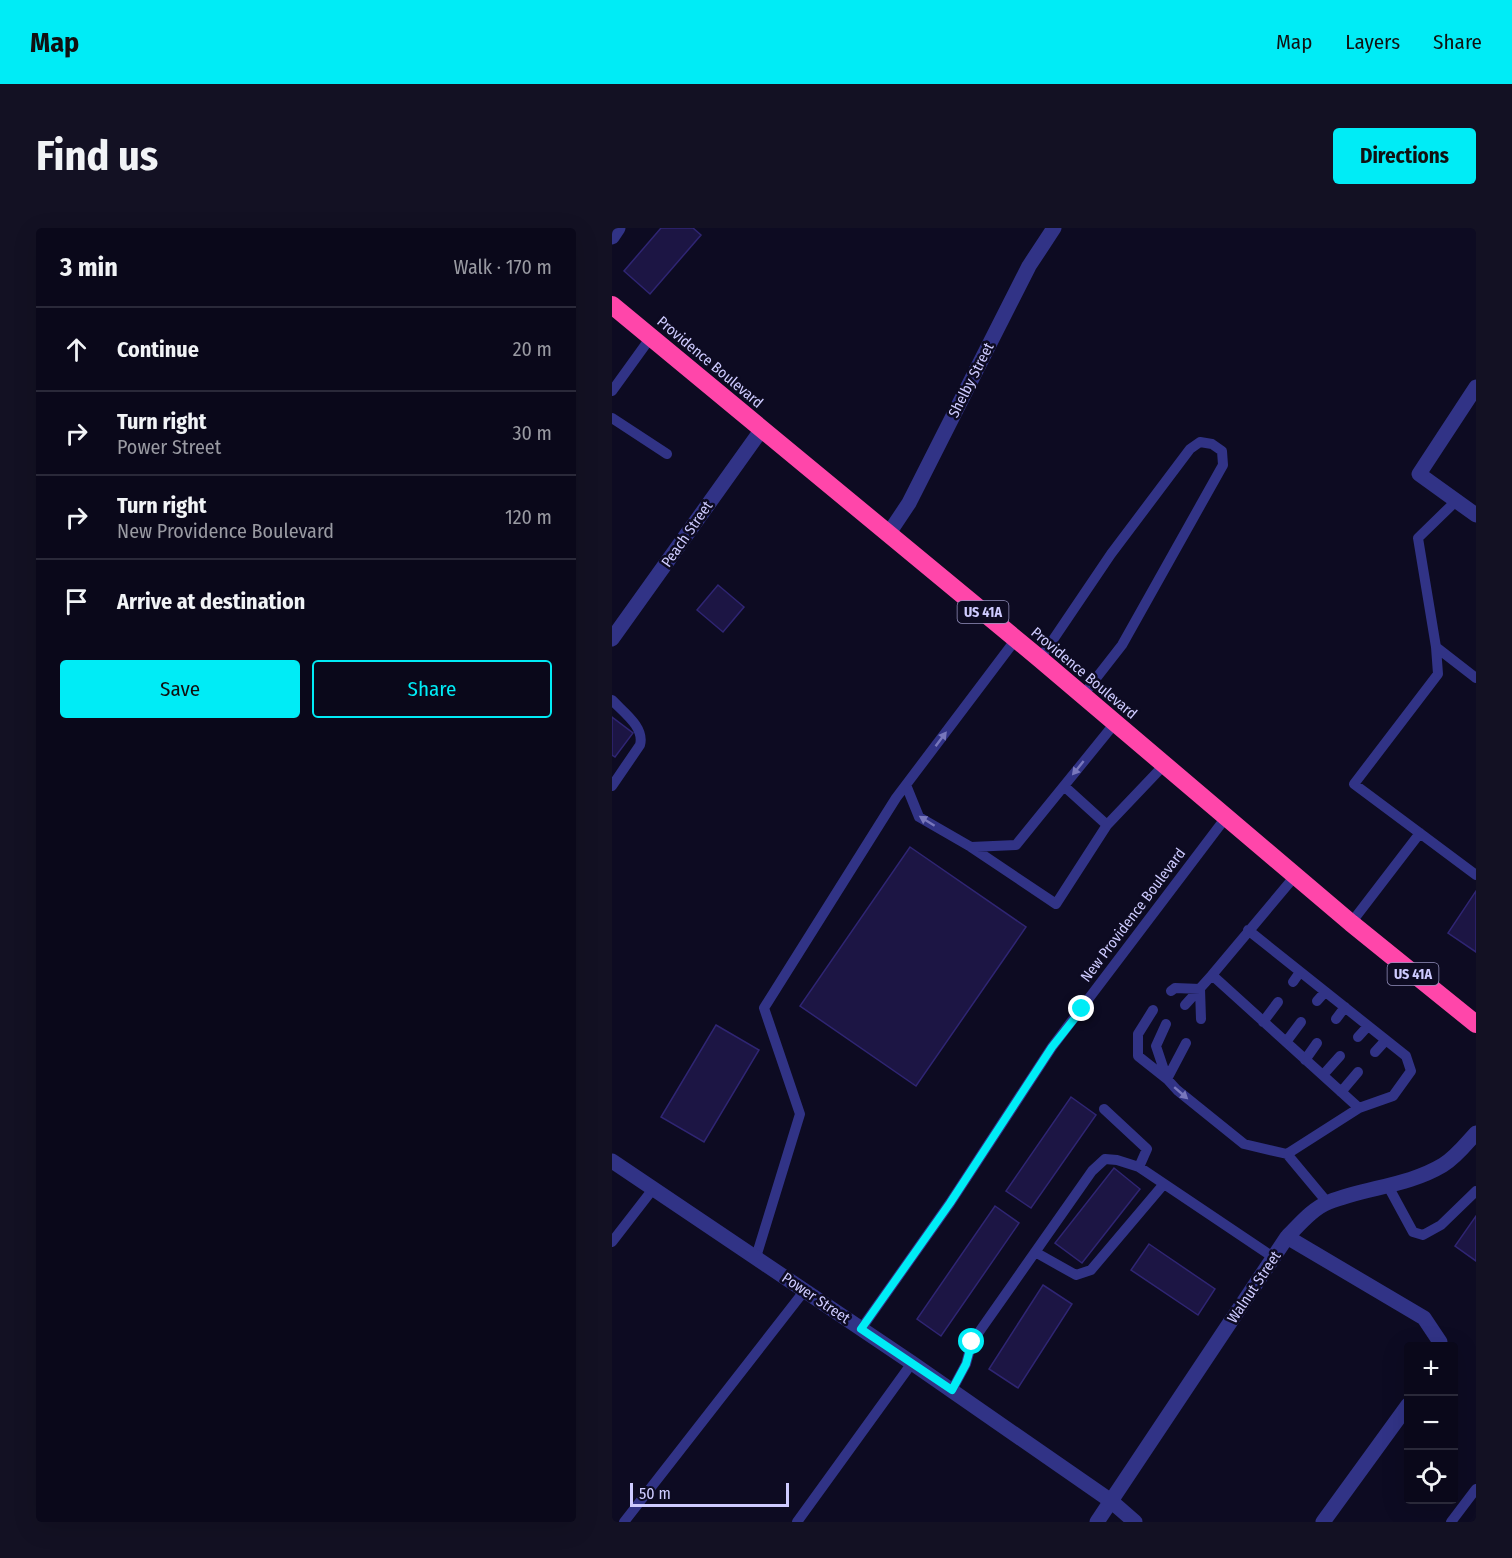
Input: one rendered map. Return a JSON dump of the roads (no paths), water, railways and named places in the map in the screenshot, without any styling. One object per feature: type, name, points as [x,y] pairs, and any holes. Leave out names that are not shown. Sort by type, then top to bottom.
[{"type":"highway","name":"Providence Boulevard","points":[[612,305],[1040,659],[1351,923],[1475,1022]]},
{"type":"street","points":[[612,237],[618,228]]},
{"type":"street","name":"Shelby Street","points":[[889,534],[909,503],[1029,266],[1054,228]]},
{"type":"street","points":[[1476,387],[1419,474],[1476,515]]},
{"type":"street","name":"Peach Street","points":[[612,639],[762,429]]},
{"type":"street","name":"Walnut Street","points":[[1097,1522],[1287,1237],[1308,1216],[1327,1202],[1423,1175],[1445,1164],[1476,1133]]},
{"type":"street","name":"Power Street","points":[[612,1161],[952,1390],[1112,1501],[1135,1522]]},
{"type":"street","points":[[1287,1237],[1424,1318],[1440,1342]]},
{"type":"street","points":[[1323,1522],[1404,1411]]},
{"type":"lane","points":[[612,391],[651,337]]},
{"type":"lane","points":[[612,418],[667,454]]},
{"type":"lane","points":[[1040,659],[1111,554],[1190,449],[1200,442],[1212,444],[1222,451],[1223,465],[1133,627],[1122,645],[1083,695]]},
{"type":"lane","points":[[1456,501],[1418,538],[1436,646],[1438,674],[1354,784],[1476,875]]},
{"type":"lane","points":[[756,1257],[800,1114],[764,1008],[906,786],[1016,639]]},
{"type":"lane","points":[[1436,646],[1476,678]]},
{"type":"lane","points":[[612,700],[640,730],[642,738],[640,745],[612,786]]},
{"type":"lane","points":[[971,847],[1016,845],[1115,723]]},
{"type":"lane","points":[[906,786],[919,817],[971,847],[1056,904],[1107,825],[1165,764]]},
{"type":"lane","points":[[1064,786],[1107,825]]},
{"type":"lane","name":"New Providence Boulevard","points":[[861,1329],[950,1203],[1052,1047],[1227,816]]},
{"type":"lane","points":[[1351,923],[1420,833]]},
{"type":"lane","points":[[1185,1005],[1295,876]]},
{"type":"lane","points":[[1248,930],[1406,1056],[1411,1071],[1393,1096],[1359,1108],[1287,1154]]},
{"type":"lane","points":[[1293,982],[1300,972]]},
{"type":"lane","points":[[1212,975],[1359,1108]]},
{"type":"lane","points":[[1171,991],[1175,988],[1200,988]]},
{"type":"lane","points":[[1200,988],[1201,1019]]},
{"type":"lane","points":[[1317,1001],[1325,992]]},
{"type":"lane","points":[[1263,1022],[1278,1002]]},
{"type":"lane","points":[[1336,1019],[1345,1007]]},
{"type":"lane","points":[[1153,1010],[1138,1034],[1138,1056],[1244,1144],[1287,1154],[1327,1202]]},
{"type":"lane","points":[[1286,1042],[1301,1022]]},
{"type":"lane","points":[[1167,1024],[1156,1046],[1167,1079]]},
{"type":"lane","points":[[1358,1037],[1368,1026]]},
{"type":"lane","points":[[1375,1052],[1386,1040]]},
{"type":"lane","points":[[1167,1079],[1185,1043]]},
{"type":"lane","points":[[1305,1060],[1317,1043]]},
{"type":"lane","points":[[1323,1076],[1340,1056]]},
{"type":"lane","points":[[1341,1092],[1358,1072]]},
{"type":"lane","points":[[1104,1108],[1147,1149],[1139,1167]]},
{"type":"lane","points":[[952,1390],[966,1364],[972,1342],[1092,1171],[1105,1159],[1139,1167],[1274,1257]]},
{"type":"lane","points":[[1035,1252],[1076,1275],[1091,1270],[1163,1185]]},
{"type":"lane","points":[[1388,1186],[1413,1232],[1423,1235],[1441,1225],[1476,1191]]},
{"type":"lane","points":[[612,1242],[653,1189]]},
{"type":"lane","points":[[624,1522],[805,1290]]},
{"type":"lane","points":[[797,1522],[912,1363]]},
{"type":"lane","points":[[1451,1522],[1476,1489]]}]
